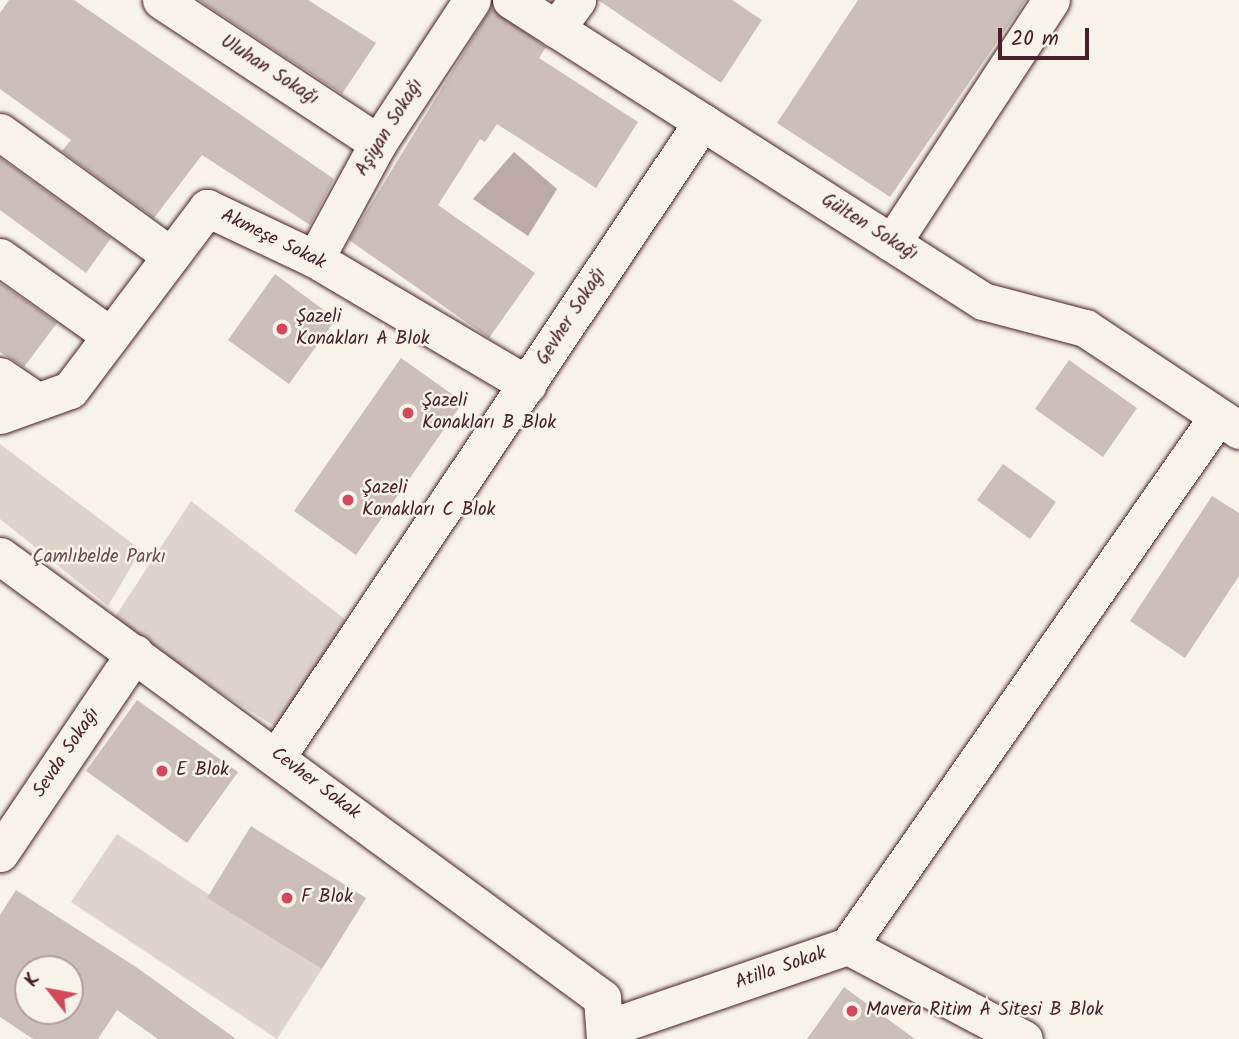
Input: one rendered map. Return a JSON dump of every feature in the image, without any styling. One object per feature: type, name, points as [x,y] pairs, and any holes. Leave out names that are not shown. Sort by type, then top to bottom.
[{"type":"street","name":"Uluhan Sokağı","points":[[161,0],[378,143]]},
{"type":"street","name":"Aşiyan Sokağı","points":[[315,260],[378,143],[472,0]]},
{"type":"street","name":"Gülten Sokağı","points":[[511,0],[567,15],[702,122],[983,301],[1085,328],[1228,423]]},
{"type":"street","points":[[892,243],[1051,0]]},
{"type":"street","name":"Gevher Sokağı","points":[[278,755],[702,122]]},
{"type":"street","points":[[0,132],[171,256]]},
{"type":"street","name":"Akmeşe Sokak","points":[[0,415],[34,400],[70,390],[207,208],[315,260],[528,385]]},
{"type":"street","points":[[0,257],[111,336]]},
{"type":"street","points":[[0,376],[34,400]]},
{"type":"street","points":[[848,946],[1228,423]]},
{"type":"street","name":"Cevher Sokak","points":[[0,556],[278,755],[602,998],[605,1034]]},
{"type":"street","name":"Sevda Sokağı","points":[[0,853],[135,653]]},
{"type":"street","name":"Atilla Sokak","points":[[605,1034],[848,946],[1024,1039]]},
{"type":"green space","name":"Çamlıbelde Parkı","points":[[0,444],[141,550],[108,606],[0,519]]},
{"type":"green space","points":[[191,501],[346,620],[276,727],[111,623]]},
{"type":"green space","points":[[117,834],[322,969],[277,1039],[71,902]]},
{"type":"shaded area","points":[[514,152],[557,189],[528,236],[473,199]]},
{"type":"building","points":[[9,0],[74,0],[334,179],[310,225],[202,155],[154,218],[62,151],[71,140],[0,89],[0,13]]},
{"type":"building","points":[[199,0],[308,0],[376,43],[342,94]]},
{"type":"building","points":[[598,0],[732,0],[762,20],[721,83]]},
{"type":"building","points":[[858,0],[1026,0],[890,197],[777,123]]},
{"type":"building","points":[[491,8],[546,47],[539,58],[638,122],[596,188],[497,124],[485,142],[480,139],[438,205],[535,273],[489,338],[349,240]]},
{"type":"building","points":[[0,158],[111,238],[86,273],[0,210]]},
{"type":"building","name":"Şazeli Konakları A Blok","points":[[275,274],[336,319],[289,384],[228,340]]},
{"type":"building","points":[[0,283],[57,323],[24,367],[0,352]]},
{"type":"building","points":[[401,358],[463,402],[356,555],[294,511]]},
{"type":"building","points":[[1069,360],[1137,408],[1103,457],[1035,409]]},
{"type":"building","points":[[1003,464],[1056,502],[1030,539],[977,500]]},
{"type":"building","points":[[1212,496],[1239,513],[1239,576],[1185,658],[1130,621]]},
{"type":"building","name":"E Blok","points":[[137,700],[238,772],[187,843],[86,771]]},
{"type":"building","name":"F Blok","points":[[251,826],[366,898],[322,969],[207,898]]},
{"type":"building","points":[[16,890],[136,967],[236,1039],[158,1039],[117,1010],[98,1039],[33,1039],[0,1017],[0,915]]},
{"type":"building","name":"Mavera Ritim A Sitesi B Blok","points":[[844,987],[915,1039],[807,1039]]},
{"type":"place","name":"Şazeli Konakları A Blok","points":[[282,329]]},
{"type":"place","name":"Şazeli Konakları B Blok","points":[[408,413]]},
{"type":"place","name":"Şazeli Konakları C Blok","points":[[348,500]]},
{"type":"place","name":"E Blok","points":[[162,771]]},
{"type":"place","name":"F Blok","points":[[287,898]]},
{"type":"place","name":"Mavera Ritim A Sitesi B Blok","points":[[852,1011]]}]
